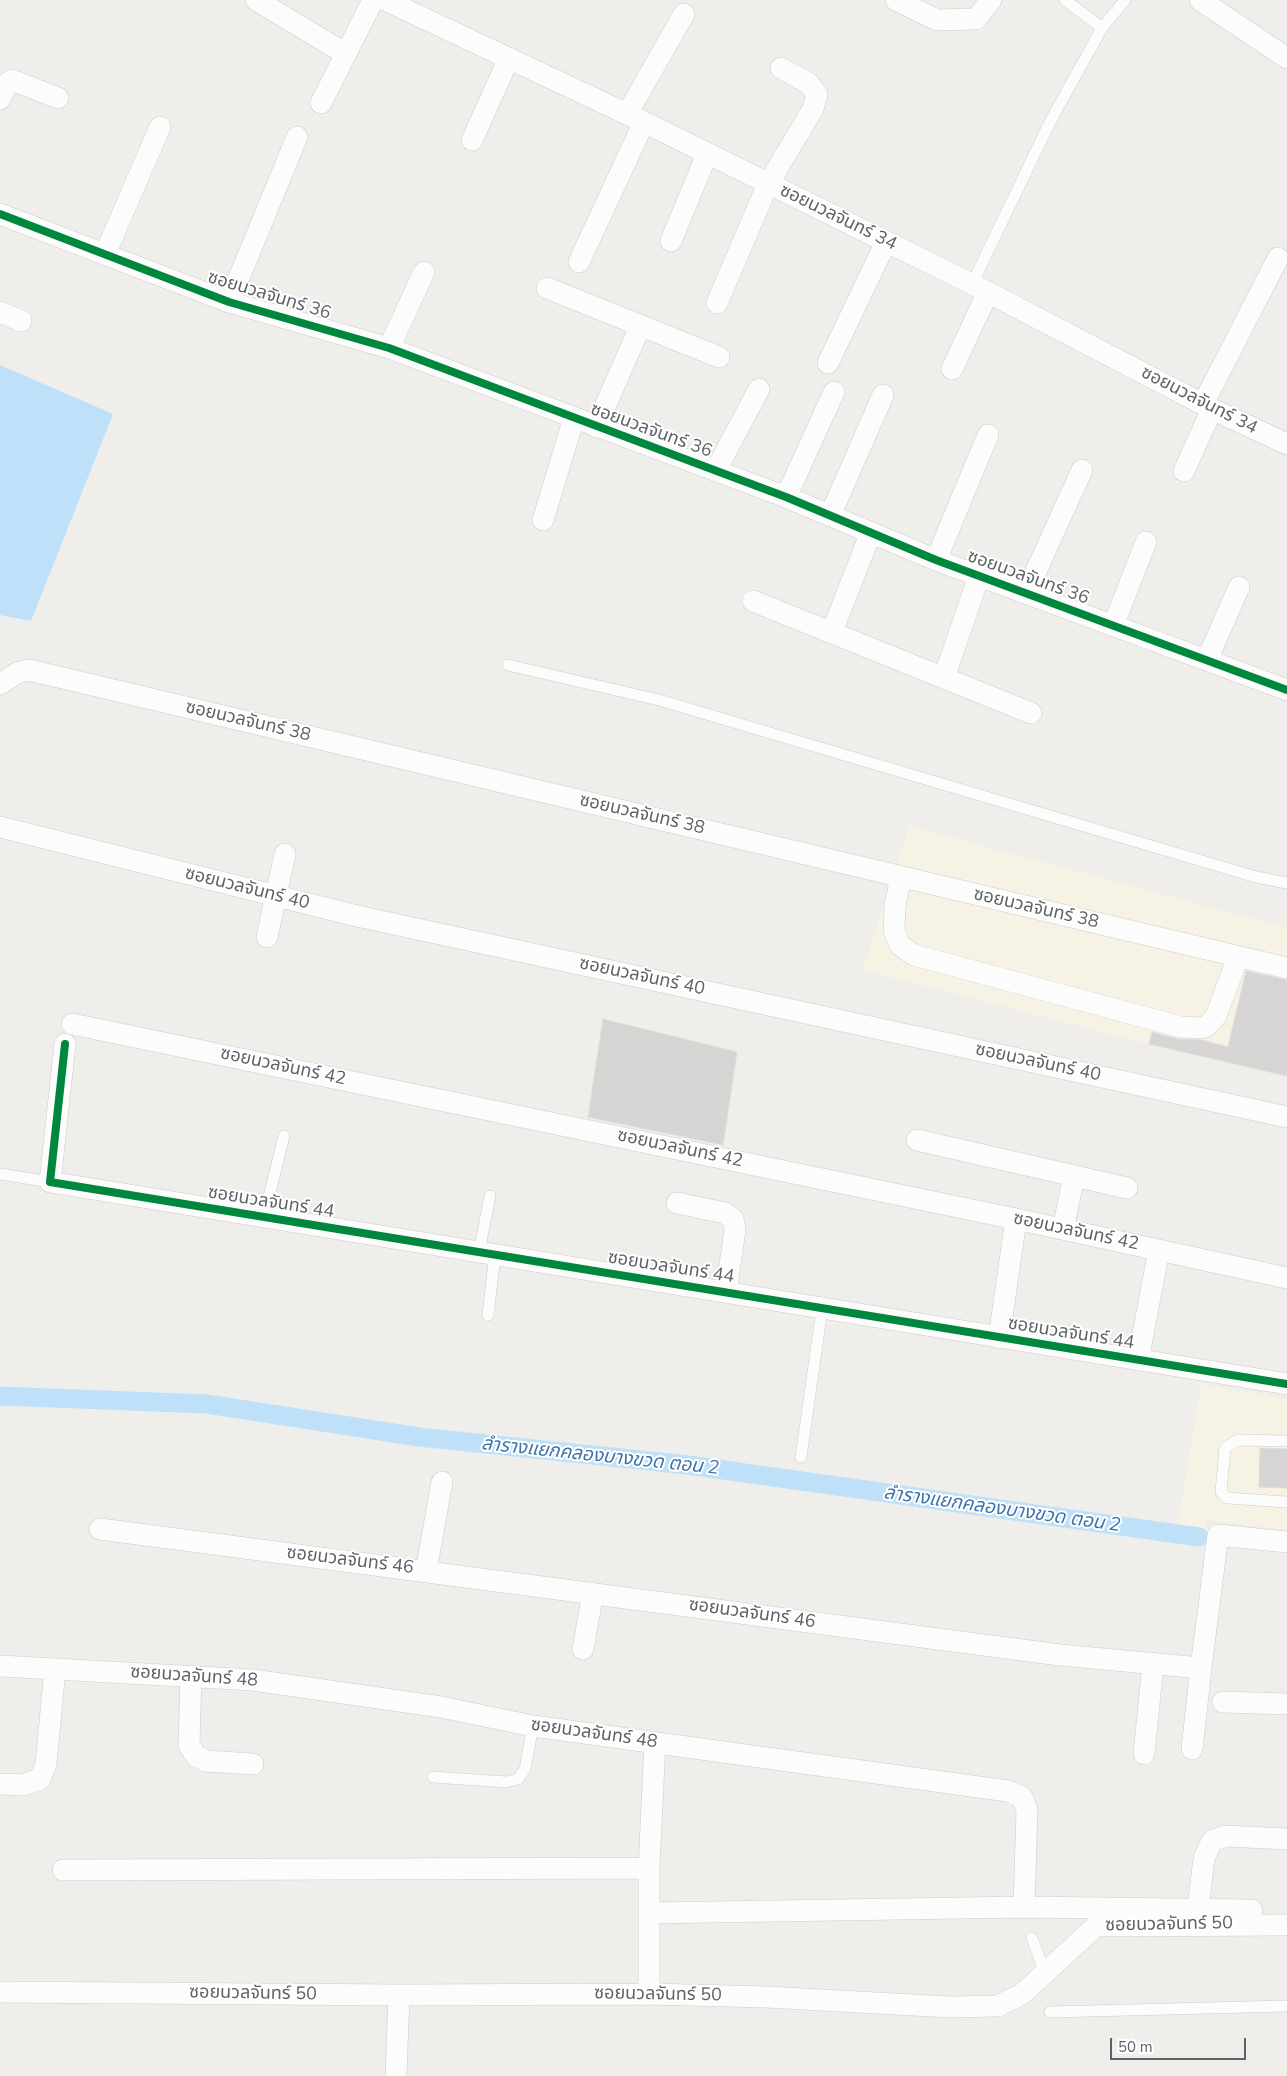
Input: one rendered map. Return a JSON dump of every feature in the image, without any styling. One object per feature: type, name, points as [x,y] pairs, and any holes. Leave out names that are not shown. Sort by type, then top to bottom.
[{"type":"street","points":[[256,0],[346,54]]},
{"type":"street","points":[[321,103],[373,0]]},
{"type":"street","name":"ซอยนวลจันทร์ 34","points":[[385,0],[635,118],[980,288],[1208,406],[1287,444]]},
{"type":"street","points":[[896,0],[937,20],[976,19],[991,0]]},
{"type":"street","points":[[1200,0],[1287,58]]},
{"type":"street","points":[[579,262],[635,118],[684,14]]},
{"type":"street","points":[[472,140],[509,58]]},
{"type":"street","points":[[717,304],[768,184],[813,109],[817,94],[808,83],[781,68]]},
{"type":"street","points":[[0,99],[8,83],[12,80],[58,98]]},
{"type":"street","points":[[105,254],[160,127]]},
{"type":"street","points":[[229,302],[296,138]]},
{"type":"street","points":[[670,241],[707,154]]},
{"type":"street","name":"ซอยนวลจันทร์ 36","points":[[0,214],[229,302],[389,348],[786,497],[936,560],[1287,690]]},
{"type":"street","points":[[828,363],[886,242]]},
{"type":"street","points":[[1184,471],[1208,406],[1278,258]]},
{"type":"street","points":[[389,348],[424,272]]},
{"type":"street","points":[[547,288],[640,327],[719,357]]},
{"type":"street","points":[[952,368],[980,288]]},
{"type":"street","points":[[0,312],[21,321]]},
{"type":"street","points":[[596,426],[640,327]]},
{"type":"street","points":[[716,470],[758,389]]},
{"type":"street","points":[[786,497],[834,392]]},
{"type":"street","points":[[830,516],[883,396]]},
{"type":"street","points":[[543,520],[574,418]]},
{"type":"street","points":[[936,560],[988,435]]},
{"type":"street","points":[[1026,593],[1082,470]]},
{"type":"street","points":[[832,632],[872,532]]},
{"type":"street","points":[[1113,626],[1146,542]]},
{"type":"street","points":[[944,678],[979,576]]},
{"type":"street","points":[[1207,660],[1239,587]]},
{"type":"street","points":[[753,600],[1031,713]]},
{"type":"street","name":"ซอยนวลจันทร์ 38","points":[[0,684],[17,673],[29,670],[1287,968]]},
{"type":"street","name":"ซอยนวลจันทร์ 40","points":[[0,827],[357,916],[1287,1117]]},
{"type":"street","points":[[267,937],[285,854]]},
{"type":"street","points":[[901,877],[895,906],[894,931],[900,945],[914,955],[1181,1027],[1201,1028],[1207,1026],[1216,1016],[1238,957]]},
{"type":"street","name":"ซอยนวลจันทร์ 42","points":[[72,1024],[1016,1219],[1287,1278]]},
{"type":"street","points":[[50,1182],[65,1044]]},
{"type":"street","points":[[917,1140],[1127,1188]]},
{"type":"street","points":[[1063,1229],[1074,1176]]},
{"type":"street","name":"ซอยนวลจันทร์ 44","points":[[50,1182],[1287,1384]]},
{"type":"street","points":[[677,1203],[725,1214],[733,1220],[735,1230],[726,1292]]},
{"type":"street","points":[[999,1338],[1016,1219]]},
{"type":"street","points":[[1138,1360],[1159,1250]]},
{"type":"street","points":[[426,1571],[442,1482]]},
{"type":"street","name":"ซอยนวลจันทร์ 46","points":[[100,1529],[1060,1655],[1201,1668]]},
{"type":"street","points":[[1192,1749],[1218,1534],[1287,1542]]},
{"type":"street","points":[[583,1649],[593,1593]]},
{"type":"street","points":[[1144,1754],[1153,1664]]},
{"type":"street","name":"ซอยนวลจันทร์ 48","points":[[0,1666],[253,1680],[441,1707],[534,1726],[1008,1790],[1022,1797],[1028,1809],[1024,1907]]},
{"type":"street","points":[[0,1784],[23,1784],[40,1779],[46,1764],[55,1669]]},
{"type":"street","points":[[192,1676],[189,1745],[196,1756],[206,1761],[253,1764]]},
{"type":"street","points":[[1223,1702],[1287,1704]]},
{"type":"street","points":[[649,1994],[649,1868],[655,1742]]},
{"type":"street","points":[[1198,1909],[1204,1858],[1212,1841],[1226,1836],[1287,1839]]},
{"type":"street","points":[[63,1870],[649,1868]]},
{"type":"street","points":[[650,1912],[1024,1907],[1287,1911]]},
{"type":"street","name":"ซอยนวลจันทร์ 50","points":[[0,1992],[399,1995],[649,1994],[766,1997],[950,2007],[998,2006],[1022,1994],[1096,1926],[1287,1925]]},
{"type":"street","points":[[396,2076],[399,1995]]},
{"type":"lane","points":[[1065,0],[1102,28]]},
{"type":"lane","points":[[980,288],[1051,120],[1102,28],[1125,0]]},
{"type":"lane","points":[[508,665],[659,700],[1246,874],[1287,884]]},
{"type":"lane","points":[[264,1217],[284,1136]]},
{"type":"lane","points":[[0,1174],[50,1182]]},
{"type":"lane","points":[[488,1315],[487,1254],[490,1196]]},
{"type":"lane","points":[[801,1457],[822,1309]]},
{"type":"lane","points":[[1287,1441],[1238,1440],[1225,1448],[1221,1492],[1227,1498],[1287,1502]]},
{"type":"lane","points":[[433,1777],[506,1782],[518,1779],[525,1770],[534,1726]]},
{"type":"lane","points":[[1032,1938],[1045,1973]]},
{"type":"lane","points":[[1050,2012],[1287,2006]]},
{"type":"shaded area","points":[[909,826],[1287,928],[1287,1076],[1149,1044],[863,970]]},
{"type":"shaded area","points":[[1201,1384],[1287,1399],[1287,1530],[1207,1520],[1204,1533],[1177,1528]]},
{"type":"water","points":[[0,365],[113,414],[31,621],[0,615]]},
{"type":"building","points":[[1246,971],[1287,980],[1287,1076],[1149,1044],[1152,1032],[1178,1039],[1202,1040],[1228,1047]]},
{"type":"building","points":[[603,1019],[737,1052],[723,1145],[588,1117]]},
{"type":"building","points":[[1260,1448],[1287,1449],[1287,1488],[1259,1487]]},
{"type":"waterway","name":"ลำรางแยกคลองบางขวด ตอน 2","points":[[0,1396],[207,1404],[419,1437],[688,1465],[1199,1537]]},
{"type":"cycle path","points":[[0,214],[229,302],[389,348],[786,497],[936,560],[1287,690]]},
{"type":"cycle path","points":[[65,1044],[50,1182],[1287,1384]]}]
